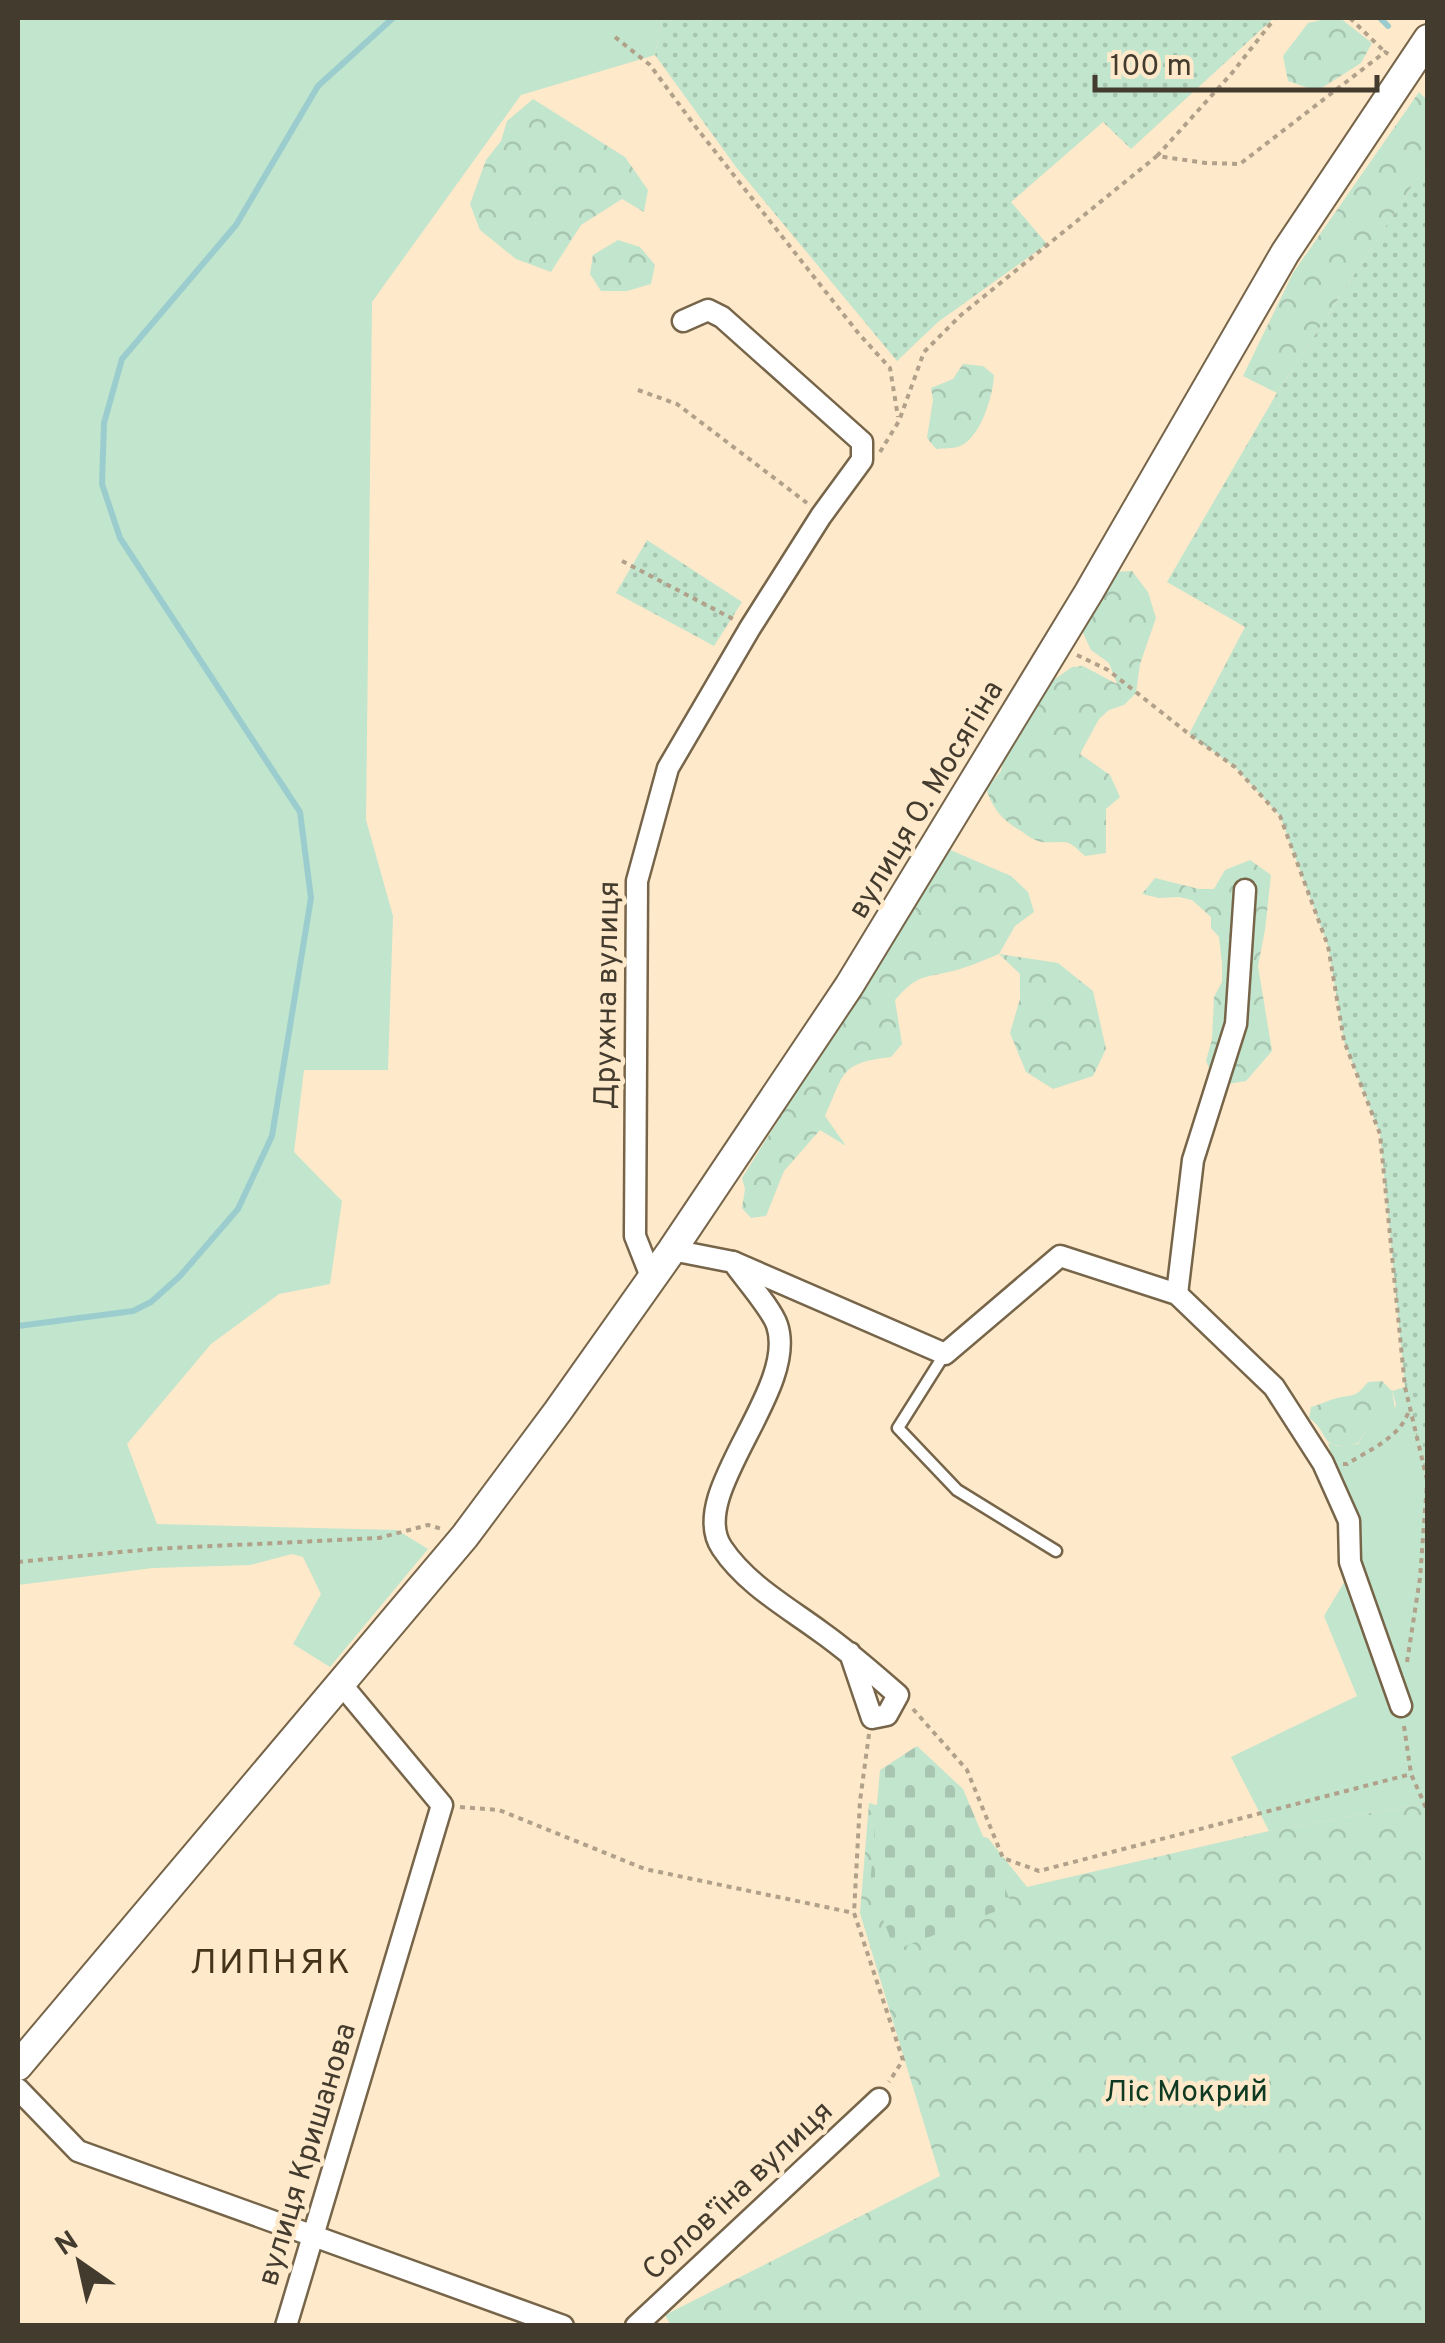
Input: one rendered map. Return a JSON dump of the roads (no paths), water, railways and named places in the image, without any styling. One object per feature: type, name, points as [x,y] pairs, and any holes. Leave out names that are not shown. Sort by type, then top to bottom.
[{"type":"main road","name":"вулиця О. Мосягіна","points":[[652,1279],[849,986],[1057,645],[1398,58],[1428,39]]},
{"type":"main road","points":[[18,2066],[466,1536],[652,1279]]},
{"type":"street","name":"Дружна вулиця","points":[[652,1279],[635,1236],[637,881],[668,768],[750,628],[821,516],[862,460],[862,442],[722,316],[708,310],[683,321]]},
{"type":"street","points":[[1177,1294],[1194,1160],[1236,1024],[1245,890]]},
{"type":"street","points":[[672,1250],[734,1262],[945,1354],[1060,1256],[1177,1294],[1274,1387],[1324,1463],[1349,1521],[1350,1562],[1401,1706]]},
{"type":"street","points":[[734,1262],[776,1322],[781,1344],[778,1368],[723,1486],[715,1518],[719,1544],[745,1576],[850,1653],[898,1694],[886,1715],[872,1718],[850,1653]]},
{"type":"street","name":"вулиця Кришанова","points":[[286,2326],[442,1805],[342,1685]]},
{"type":"street","points":[[18,2090],[78,2151],[563,2326]]},
{"type":"street","name":"Соловʼїна вулиця","points":[[636,2326],[879,2099]]},
{"type":"lane","points":[[945,1354],[898,1428],[957,1490],[1056,1551]]},
{"type":"waterway","points":[[18,1326],[133,1311],[151,1302],[180,1276],[238,1209],[272,1136],[311,898],[300,812],[120,538],[102,484],[104,423],[122,359],[236,225],[318,86],[393,18]]},
{"type":"waterway","points":[[1380,18],[1388,26]]},
{"type":"district","name":"ЛИПНЯК","points":[[271,1961]]},
{"type":"park label","name":"Ліс Мокрий","points":[[1186,2091]]}]
